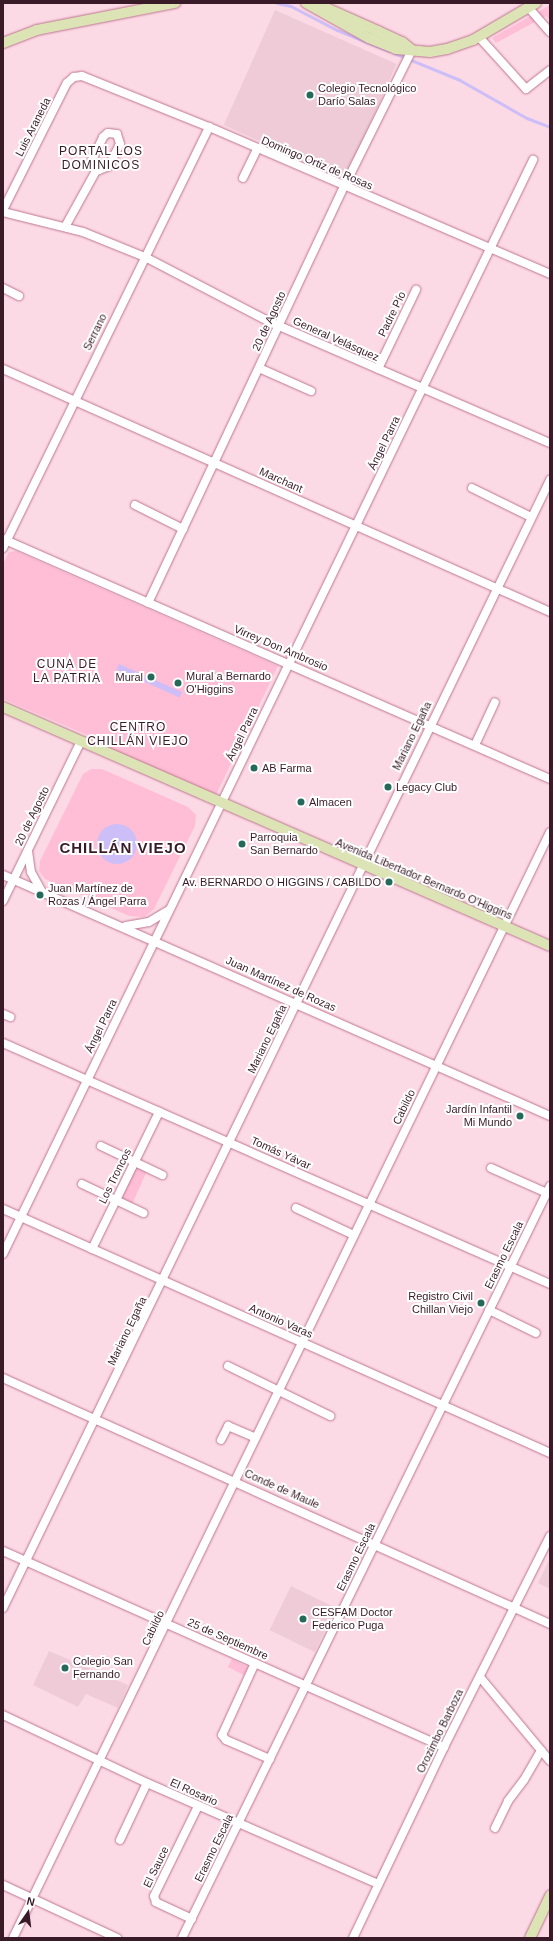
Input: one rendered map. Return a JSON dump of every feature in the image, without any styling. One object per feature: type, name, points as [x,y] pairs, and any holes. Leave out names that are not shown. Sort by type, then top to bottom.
[{"type":"main road","points":[[3,43],[37,30],[175,3]]},
{"type":"main road","points":[[306,3],[369,38],[396,49],[407,59]]},
{"type":"main road","points":[[314,3],[366,24],[402,42],[407,59]]},
{"type":"main road","points":[[407,59],[447,49],[479,36],[532,5]]},
{"type":"main road","name":"Avenida Libertador Bernardo O'Higgins","points":[[3,707],[362,866],[550,946]]},
{"type":"main road","points":[[530,1938],[550,1896]]},
{"type":"street","points":[[532,5],[549,29]]},
{"type":"street","points":[[479,36],[528,90],[550,70]]},
{"type":"street","name":"20 de Agosto","points":[[148,602],[215,463],[278,325],[407,59]]},
{"type":"street","name":"Domingo Ortiz de Rosas","points":[[74,77],[86,77],[209,127],[344,187],[550,274]]},
{"type":"street","name":"Luis Araneda","points":[[3,211],[67,84],[74,77]]},
{"type":"street","name":"Serrano","points":[[4,542],[209,127]]},
{"type":"street","points":[[108,133],[115,133],[120,139],[120,146],[107,168],[96,169],[92,160],[103,137],[108,133]]},
{"type":"street","points":[[243,178],[257,149]]},
{"type":"street","name":"Ángel Parra","points":[[3,1254],[156,940],[288,662],[492,249],[533,160]]},
{"type":"street","points":[[65,227],[96,169]]},
{"type":"street","name":"General Velásquez","points":[[3,211],[65,227],[144,257],[278,325],[550,443]]},
{"type":"street","points":[[3,288],[19,296]]},
{"type":"street","name":"Padre Pío","points":[[378,369],[416,290]]},
{"type":"street","points":[[259,368],[311,391]]},
{"type":"street","name":"Marchant","points":[[3,369],[550,612]]},
{"type":"street","name":"Mariano Egaña","points":[[3,1608],[97,1418],[430,724],[550,480]]},
{"type":"street","points":[[472,488],[532,517]]},
{"type":"street","points":[[135,505],[183,529]]},
{"type":"street","name":"Virrey Don Ambrosio","points":[[4,542],[288,662],[430,724],[550,779]]},
{"type":"street","points":[[475,745],[495,702]]},
{"type":"street","name":"20 de Agosto","points":[[3,901],[81,741]]},
{"type":"street","name":"Cabildo","points":[[13,1938],[167,1624],[368,1204],[550,832]]},
{"type":"street","points":[[28,850],[31,872],[42,892]]},
{"type":"street","name":"Juan Martínez de Rozas","points":[[3,875],[156,940],[550,1116]]},
{"type":"street","points":[[123,926],[149,922],[170,909]]},
{"type":"street","name":"Tomás Yávar","points":[[3,1043],[550,1284]]},
{"type":"street","name":"Los Troncos","points":[[92,1249],[158,1112]]},
{"type":"street","points":[[101,1146],[162,1175]]},
{"type":"street","points":[[490,1168],[548,1189]]},
{"type":"street","points":[[82,1184],[143,1213]]},
{"type":"street","name":"Erasmo Escala","points":[[182,1938],[548,1189]]},
{"type":"street","points":[[296,1208],[354,1234]]},
{"type":"street","name":"Antonio Varas","points":[[3,1209],[550,1453]]},
{"type":"street","points":[[489,1310],[536,1332]]},
{"type":"street","points":[[228,1366],[330,1416]]},
{"type":"street","name":"Conde de Maule","points":[[3,1378],[97,1418],[550,1624]]},
{"type":"street","points":[[221,1440],[228,1426],[256,1438]]},
{"type":"street","name":"Orozimbo Barboza","points":[[353,1938],[444,1747],[550,1536]]},
{"type":"street","name":"25 de Septiembre","points":[[3,1551],[444,1747]]},
{"type":"street","points":[[256,1663],[222,1735],[226,1740],[270,1759]]},
{"type":"street","points":[[480,1677],[550,1761]]},
{"type":"street","name":"El Rosario","points":[[3,1715],[198,1806],[378,1884]]},
{"type":"street","points":[[495,1828],[508,1801],[524,1780],[541,1750]]},
{"type":"street","points":[[120,1840],[147,1783]]},
{"type":"street","name":"El Sauce","points":[[192,1919],[156,1902],[154,1896],[198,1806]]},
{"type":"street","points":[[3,1885],[117,1938]]},
{"type":"shaded area","points":[[550,5],[550,21],[546,16],[496,43],[492,38]]},
{"type":"shaded area","name":"Colegio Tecnológico Darío Salas","points":[[275,10],[397,64],[345,179],[224,125]]},
{"type":"shaded area","points":[[16,551],[278,666],[215,797],[90,742],[92,737],[3,699],[3,564],[9,552]]},
{"type":"shaded area","points":[[119,664],[182,692],[180,698],[117,669]]},
{"type":"shaded area","points":[[91,769],[102,769],[188,807],[196,815],[195,826],[154,909],[144,917],[129,916],[45,879],[39,871],[40,861],[83,774]]},
{"type":"shaded area","points":[[121,824],[128,827],[134,833],[137,844],[136,852],[128,861],[121,864],[113,864],[106,861],[98,852],[97,840],[100,833],[109,825]]},
{"type":"shaded area","points":[[136,1166],[147,1171],[132,1206],[121,1201]]},
{"type":"shaded area","points":[[550,1558],[550,1589],[538,1583]]},
{"type":"shaded area","name":"CESFAM Doctor Federico Puga","points":[[291,1586],[336,1608],[314,1652],[270,1630]]},
{"type":"shaded area","name":"Colegio San Fernando","points":[[49,1651],[128,1685],[118,1708],[86,1694],[78,1707],[33,1685]]},
{"type":"shaded area","points":[[232,1659],[248,1667],[244,1675],[228,1667]]},
{"type":"waterway","points":[[277,3],[291,6],[337,30],[389,51]]},
{"type":"waterway","points":[[394,53],[460,80],[527,118],[550,127]]},
{"type":"place","name":"Colegio Tecnológico Darío Salas","points":[[310,95]]},
{"type":"place","name":"Mural","points":[[151,677]]},
{"type":"place","name":"Mural a Bernardo O'Higgins","points":[[178,683]]},
{"type":"place","name":"AB Farma","points":[[254,768]]},
{"type":"place","name":"Legacy Club","points":[[388,787]]},
{"type":"place","name":"Almacen","points":[[301,802]]},
{"type":"place","name":"Parroquia San Bernardo","points":[[242,844]]},
{"type":"place","name":"Av. BERNARDO O HIGGINS / CABILDO","points":[[389,882]]},
{"type":"place","name":"Juan Martínez de Rozas / Ángel Parra","points":[[40,895]]},
{"type":"place","name":"Jardín Infantil Mi Mundo","points":[[520,1116]]},
{"type":"place","name":"Registro Civil Chillan Viejo","points":[[481,1303]]},
{"type":"place","name":"CESFAM Doctor Federico Puga","points":[[303,1619]]},
{"type":"place","name":"Colegio San Fernando","points":[[65,1668]]},
{"type":"district","name":"PORTAL LOS DOMINICOS","points":[[101,159]]},
{"type":"district","name":"CUNA DE LA PATRIA","points":[[67,672]]},
{"type":"district","name":"CENTRO CHILLÁN VIEJO","points":[[138,735]]},
{"type":"district","name":"CHILLÁN VIEJO","points":[[123,848]]}]
